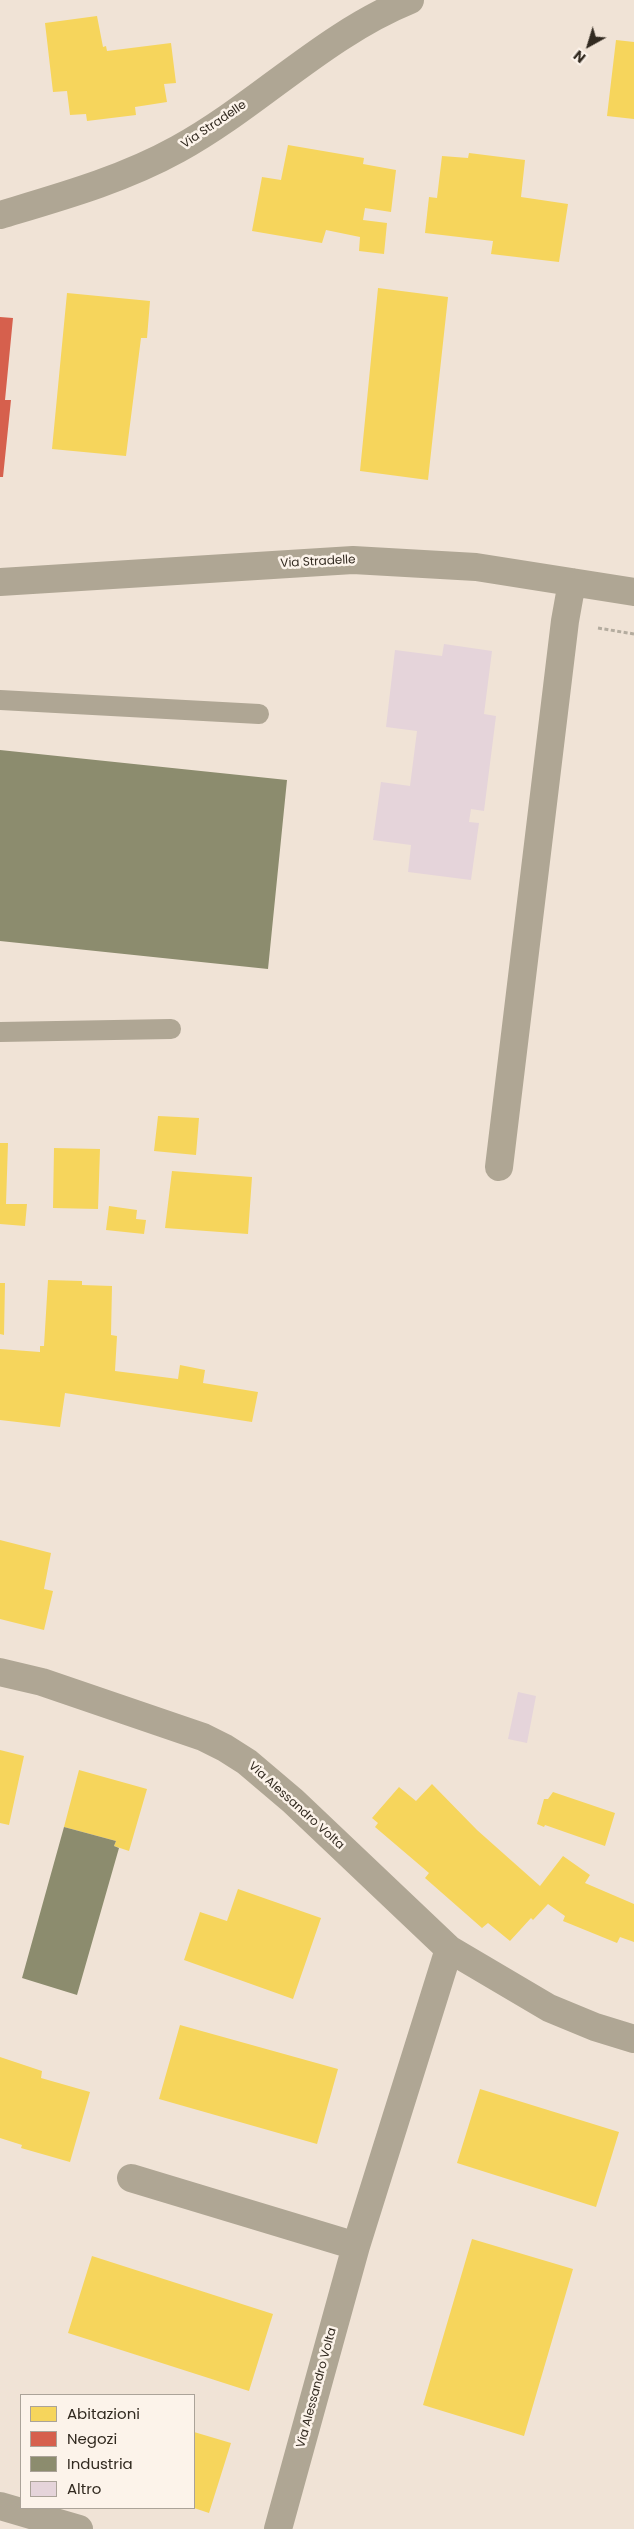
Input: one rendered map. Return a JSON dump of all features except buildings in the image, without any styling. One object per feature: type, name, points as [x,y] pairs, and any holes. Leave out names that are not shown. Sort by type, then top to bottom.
[{"type":"street","name":"Via Stradelle","points":[[0,216],[94,186],[137,169],[178,149],[261,94],[352,28],[394,3]]},
{"type":"street","name":"Via Stradelle","points":[[0,582],[353,560],[476,567],[634,592]]},
{"type":"street","points":[[499,1167],[565,621],[572,582]]},
{"type":"street","name":"Via Alessandro Volta","points":[[0,1672],[42,1682],[203,1737],[225,1748],[247,1762],[293,1801],[449,1949],[549,2008],[595,2028],[634,2039]]},
{"type":"street","name":"Via Alessandro Volta","points":[[278,2529],[356,2246],[449,1949]]},
{"type":"street","points":[[131,2178],[356,2246]]},
{"type":"street","points":[[0,2506],[79,2529]]},
{"type":"lane","points":[[0,700],[259,714]]},
{"type":"lane","points":[[0,1032],[171,1029]]},
{"type":"path","points":[[565,621],[634,634]]}]
